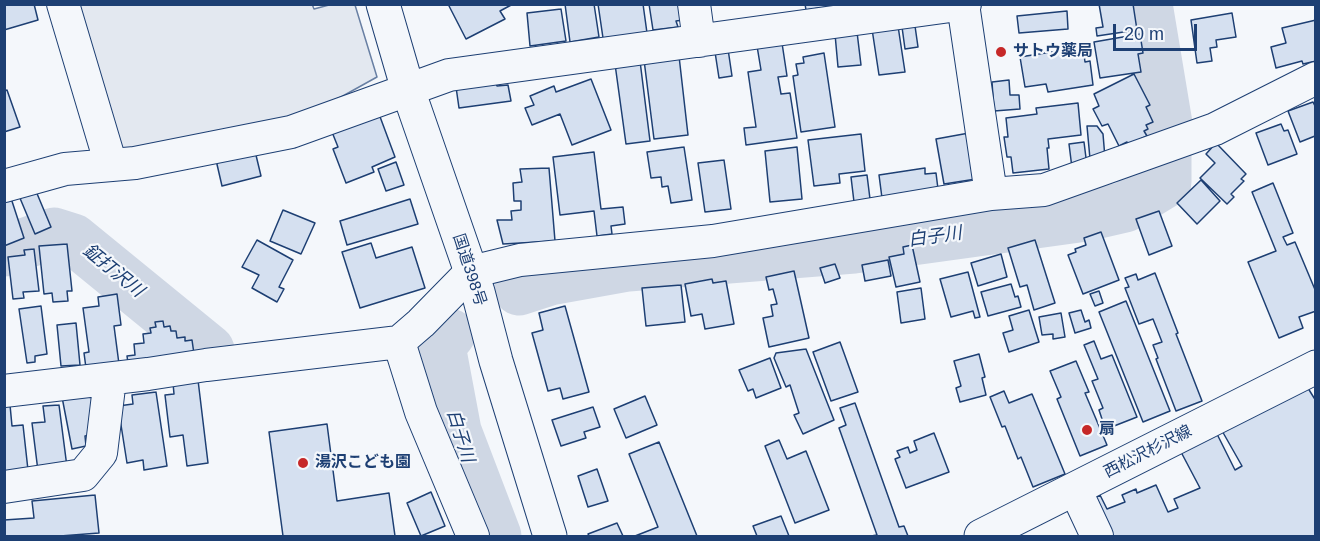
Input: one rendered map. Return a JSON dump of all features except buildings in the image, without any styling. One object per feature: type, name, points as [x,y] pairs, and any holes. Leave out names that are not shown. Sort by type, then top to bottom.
[{"type":"main road","name":"国道398号","points":[[383,4],[408,90],[471,272],[550,537]]},
{"type":"main road","name":"西松沢杉沢線","points":[[981,537],[1316,367]]},
{"type":"street","points":[[63,4],[111,165]]},
{"type":"street","points":[[694,4],[699,41]]},
{"type":"street","points":[[4,186],[65,169],[135,163],[291,132],[449,75],[964,5],[990,194]]},
{"type":"street","points":[[4,391],[399,342],[471,272],[520,260],[713,241],[990,194],[1044,190],[1215,129],[1316,78]]},
{"type":"street","points":[[399,342],[421,412],[473,537]]},
{"type":"street","points":[[4,487],[83,475],[101,453],[110,379]]},
{"type":"street","points":[[1076,489],[1097,537]]},
{"type":"shaded area","points":[[312,4],[314,9],[329,5],[355,5],[377,77],[341,97],[301,114],[119,153],[75,5]]},
{"type":"waterway","name":"白子川","points":[[519,290],[550,280],[628,266],[854,248],[1086,216],[1125,207],[1166,182],[1167,124],[1147,4]]},
{"type":"waterway","name":"鉦打沢川","points":[[4,251],[54,233],[73,239],[209,350]]},
{"type":"waterway","name":"白子川","points":[[450,334],[440,346],[456,431],[496,536]]},
{"type":"place","name":"サトウ薬局","points":[[1001,52]]},
{"type":"place","name":"扇","points":[[1087,430]]},
{"type":"place","name":"湯沢こども園","points":[[303,463]]}]
